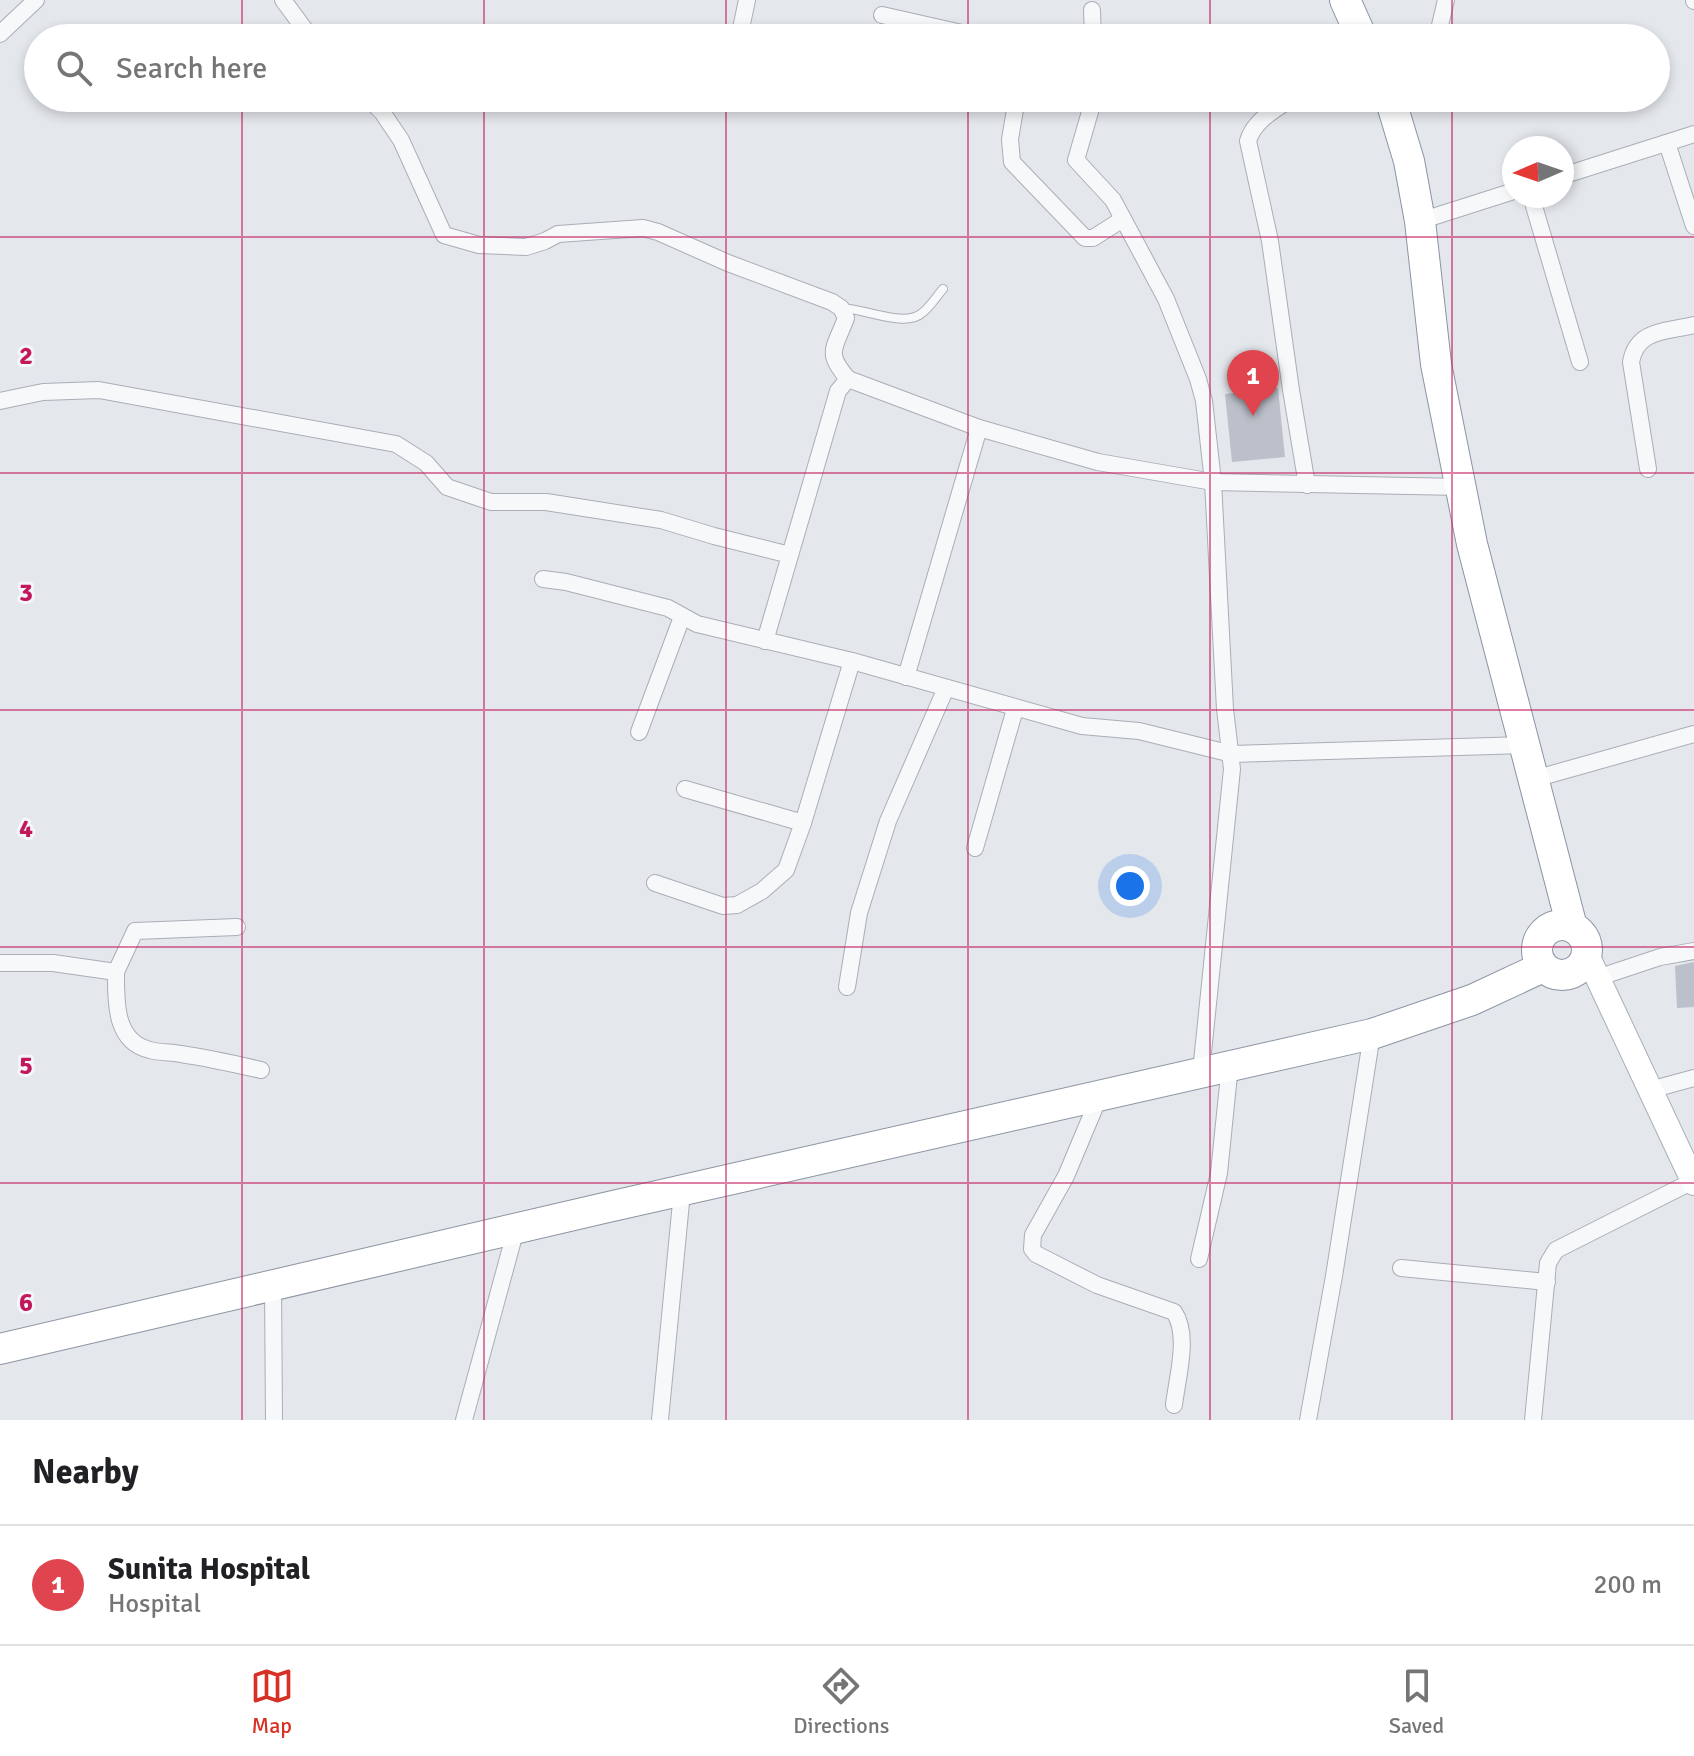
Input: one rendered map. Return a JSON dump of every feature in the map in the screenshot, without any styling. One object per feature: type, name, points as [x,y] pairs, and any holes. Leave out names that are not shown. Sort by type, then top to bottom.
[{"type":"highway","points":[[1345,0],[1356,24]]},
{"type":"highway","points":[[1396,112],[1420,221],[1436,364],[1476,558],[1572,927]]},
{"type":"highway","points":[[1561,925],[1572,927],[1581,934],[1592,966],[1582,965],[1574,973],[1563,976],[1552,974],[1537,957],[1541,935],[1561,925]]},
{"type":"highway","points":[[0,1349],[1372,1034],[1472,1000],[1543,967]]},
{"type":"main road","points":[[1592,966],[1693,1182]]},
{"type":"street","points":[[0,34],[36,0]]},
{"type":"street","points":[[283,0],[301,24]]},
{"type":"street","points":[[742,24],[747,0]]},
{"type":"street","points":[[1440,24],[1446,0]]},
{"type":"street","points":[[1092,10],[1092,24]]},
{"type":"street","points":[[882,15],[901,24]]},
{"type":"street","points":[[382,112],[401,140],[444,235],[479,245],[526,247],[558,234],[643,228],[658,232],[728,263],[832,302],[841,308],[846,318],[832,355],[833,362],[848,379],[979,428],[1098,462],[1213,482],[1461,487]]},
{"type":"street","points":[[1015,112],[1010,139],[1012,162],[1085,238],[1093,238],[1123,219]]},
{"type":"street","points":[[1090,112],[1077,165],[1113,200],[1166,299],[1204,401],[1213,482],[1224,695],[1232,754],[1201,1072]]},
{"type":"street","points":[[1272,112],[1257,123],[1248,141],[1270,241],[1307,485]]},
{"type":"street","points":[[1574,172],[1694,134]]},
{"type":"street","points":[[1667,143],[1694,226]]},
{"type":"street","points":[[1420,221],[1502,195]]},
{"type":"street","points":[[1535,208],[1580,362]]},
{"type":"street","points":[[1648,469],[1631,362],[1634,348],[1648,336],[1694,325]]},
{"type":"street","points":[[765,641],[838,391],[848,379]]},
{"type":"street","points":[[0,401],[43,392],[99,390],[396,444],[426,463],[447,487],[491,502],[546,502],[661,520],[790,555]]},
{"type":"street","points":[[906,677],[979,428]]},
{"type":"street","points":[[543,579],[668,608],[697,624],[852,661],[1015,709],[1092,728],[1139,731],[1232,754],[1525,745]]},
{"type":"street","points":[[639,732],[682,617]]},
{"type":"street","points":[[655,883],[723,906],[737,905],[762,891],[786,870],[852,661]]},
{"type":"street","points":[[847,987],[859,913],[888,821],[946,688]]},
{"type":"street","points":[[975,848],[1015,709]]},
{"type":"street","points":[[1534,779],[1694,734]]},
{"type":"street","points":[[685,789],[803,823]]},
{"type":"street","points":[[237,927],[135,931],[116,972],[115,1010],[129,1038],[147,1050],[261,1070]]},
{"type":"street","points":[[1592,966],[1694,951]]},
{"type":"street","points":[[0,963],[53,963],[116,972]]},
{"type":"street","points":[[1308,1420],[1372,1034]]},
{"type":"street","points":[[1199,1259],[1219,1173],[1230,1065]]},
{"type":"street","points":[[1650,1090],[1694,1078]]},
{"type":"street","points":[[1100,1095],[1066,1176],[1033,1235],[1032,1249],[1036,1254],[1097,1285],[1174,1312],[1180,1320],[1182,1339],[1174,1405]]},
{"type":"street","points":[[1533,1420],[1548,1263],[1556,1250],[1693,1182]]},
{"type":"street","points":[[660,1420],[682,1192]]},
{"type":"street","points":[[464,1420],[516,1229]]},
{"type":"street","points":[[1401,1268],[1547,1282]]},
{"type":"street","points":[[273,1285],[274,1420]]},
{"type":"lane","points":[[841,308],[860,309],[902,320],[914,319],[943,289]]},
{"type":"building","points":[[1278,388],[1285,457],[1232,462],[1225,394]]},
{"type":"building","points":[[1694,962],[1694,1007],[1677,1008],[1675,966]]},
{"type":"place","name":"Sunita Hospital","points":[[1253,416]]}]
